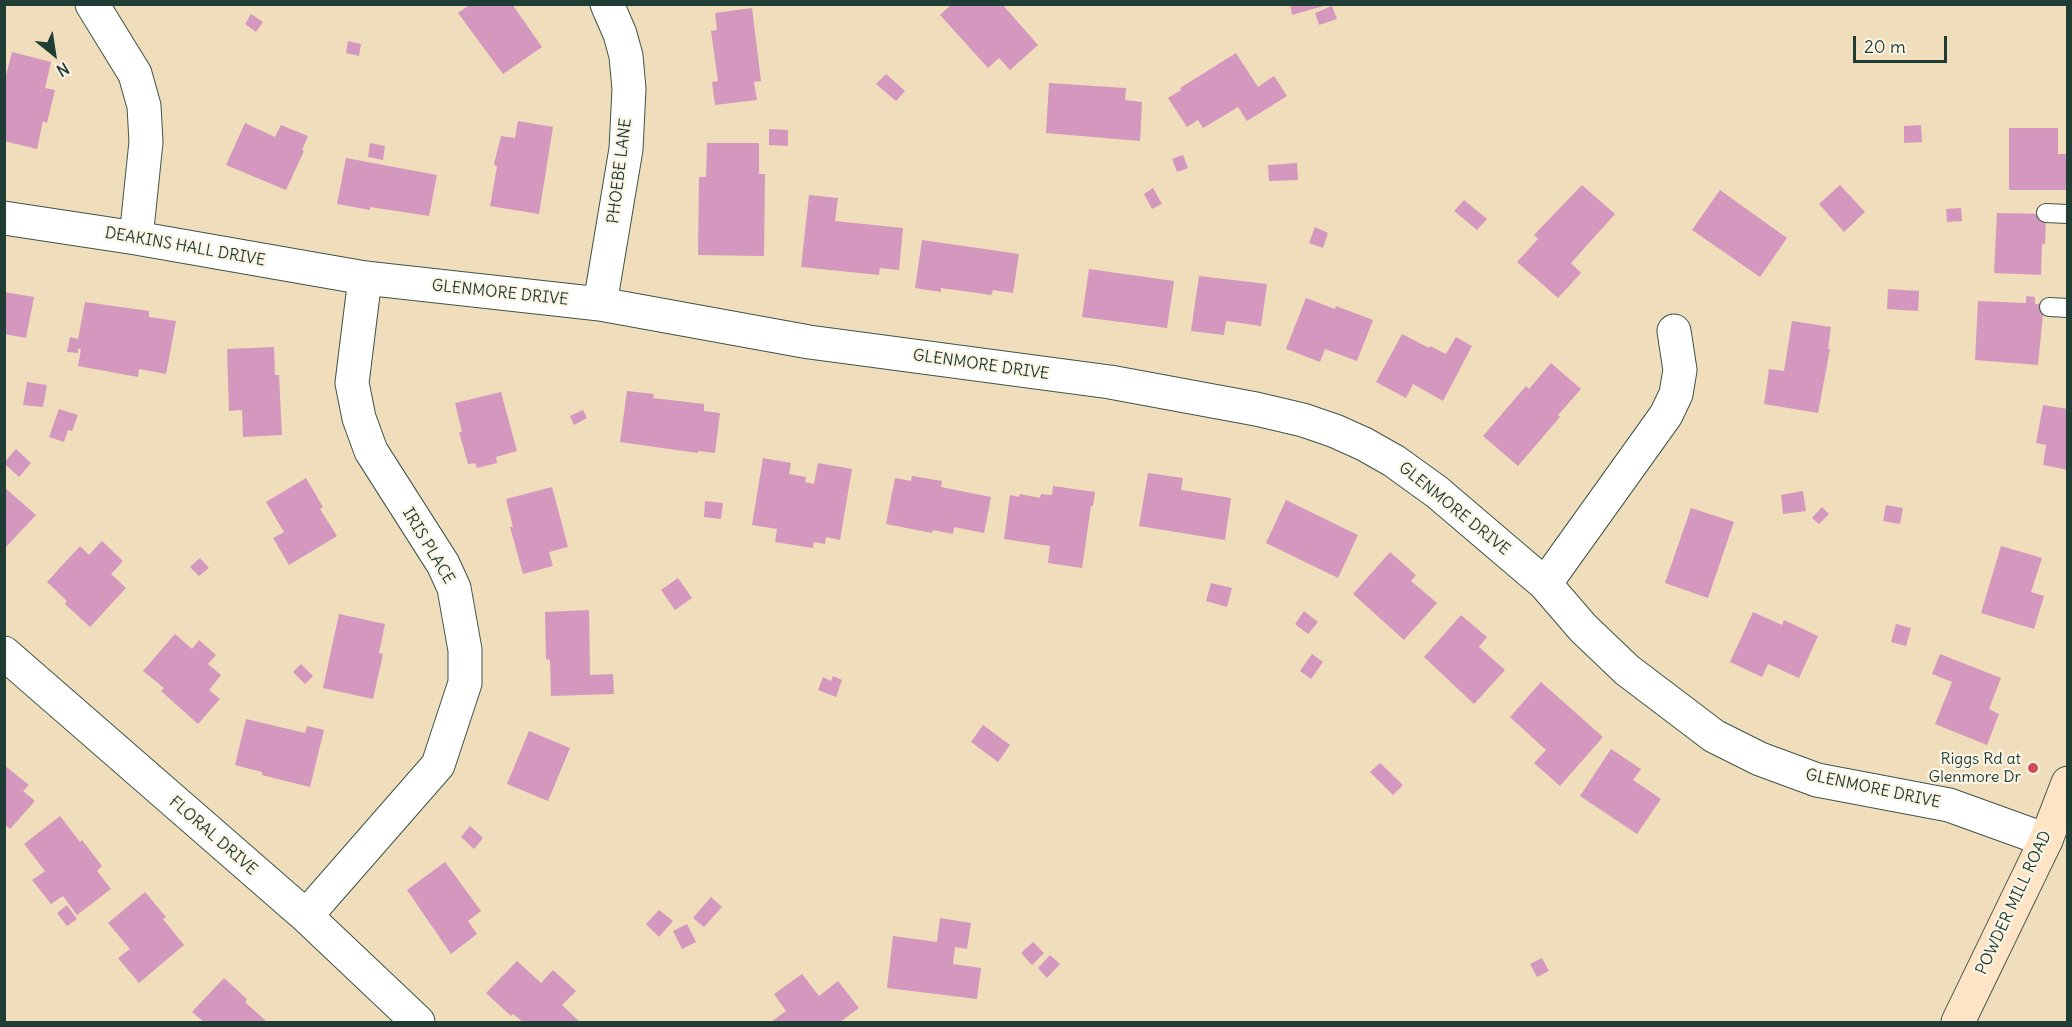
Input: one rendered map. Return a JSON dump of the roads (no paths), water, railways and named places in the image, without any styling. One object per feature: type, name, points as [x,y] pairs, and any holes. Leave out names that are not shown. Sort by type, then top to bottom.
[{"type":"main road","name":"POWDER MILL ROAD","points":[[1958,1023],[2057,830],[2067,783]]},
{"type":"street","points":[[92,4],[135,74],[144,106],[146,142],[136,238]]},
{"type":"street","name":"PHOEBE LANE","points":[[600,304],[626,149],[629,89],[626,56],[620,34],[607,4]]},
{"type":"street","name":"DEAKINS HALL DRIVE","points":[[4,218],[136,238],[365,278]]},
{"type":"street","name":"GLENMORE DRIVE","points":[[365,278],[600,304],[809,342],[1110,382],[1303,420],[1335,431],[1394,461],[1437,492],[1545,584],[1583,628],[1627,670],[1723,741],[1760,759],[1817,780],[1949,805],[2057,830]]},
{"type":"street","name":"IRIS PLACE","points":[[306,916],[438,765],[465,683],[465,650],[454,588],[443,564],[371,451],[359,418],[352,383],[365,278]]},
{"type":"street","points":[[1545,584],[1666,415],[1676,394],[1680,370],[1674,332]]},
{"type":"street","name":"FLORAL DRIVE","points":[[4,653],[306,916],[418,1023]]},
{"type":"lane","points":[[2046,213],[2067,214]]},
{"type":"lane","points":[[2049,307],[2067,308]]},
{"type":"place","name":"Riggs Rd at Glenmore Dr","points":[[2033,768]]}]
